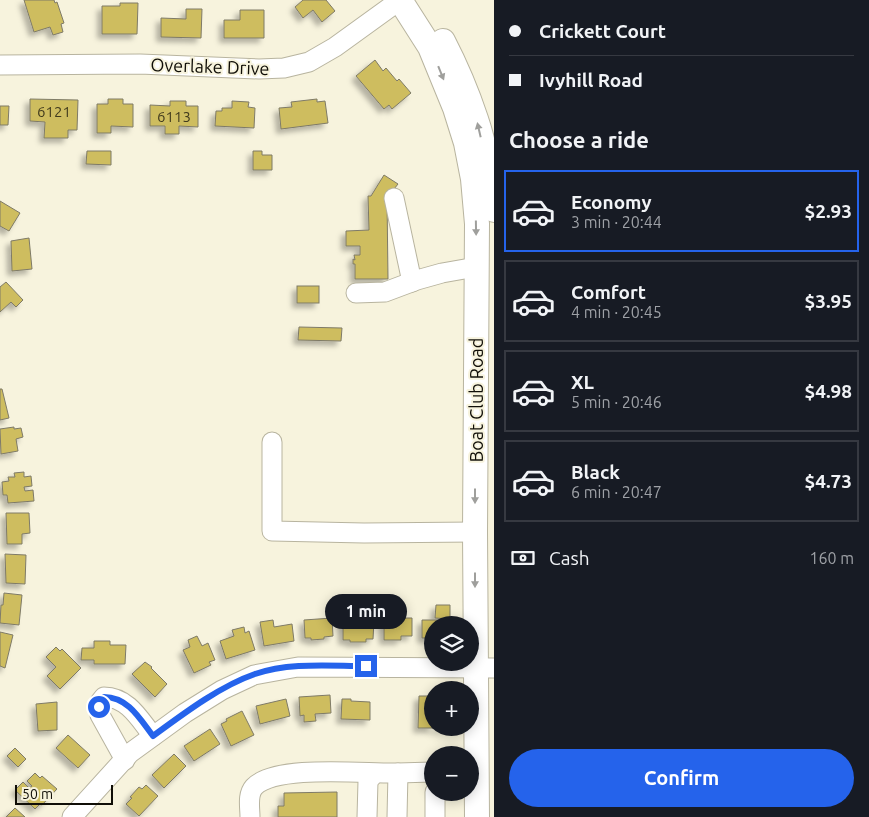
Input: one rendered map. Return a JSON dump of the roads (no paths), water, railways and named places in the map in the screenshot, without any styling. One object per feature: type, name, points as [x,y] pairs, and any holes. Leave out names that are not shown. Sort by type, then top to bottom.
[{"type":"main road","name":"Boat Club Road","points":[[400,0],[430,48],[455,108],[466,142],[486,178],[477,224],[476,267],[475,532],[485,668],[476,746]]},
{"type":"main road","name":"Boat Club Road","points":[[418,0],[442,37],[460,76],[477,121],[486,178],[494,210]]},
{"type":"main road","name":"Boat Club Road","points":[[476,801],[477,817]]},
{"type":"street","name":"Overlake Drive","points":[[0,65],[140,64],[259,69],[284,68],[309,62],[335,47],[400,0]]},
{"type":"street","points":[[394,198],[412,282]]},
{"type":"street","points":[[356,293],[385,292],[451,271],[476,267]]},
{"type":"street","points":[[272,442],[272,531],[364,533],[475,532]]},
{"type":"street","points":[[72,817],[130,753],[185,713],[222,690],[254,674],[298,666],[485,668]]},
{"type":"street","points":[[125,760],[100,715],[100,702],[104,697],[114,698],[126,703],[153,736]]},
{"type":"street","points":[[250,817],[250,796],[255,787],[268,779],[285,773],[424,772]]},
{"type":"street","points":[[397,817],[398,773]]},
{"type":"street","points":[[367,817],[368,781],[374,774]]},
{"type":"street","points":[[435,801],[435,817]]}]
